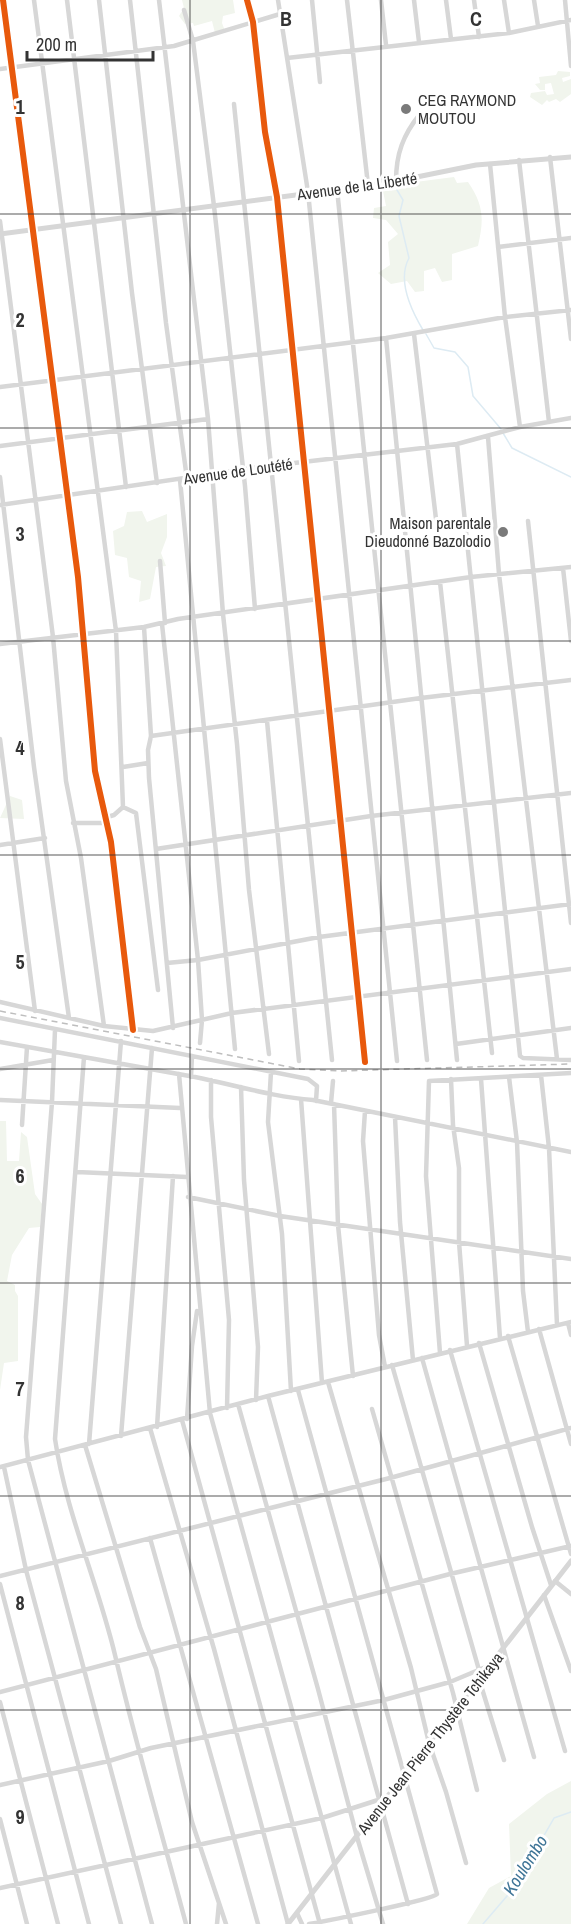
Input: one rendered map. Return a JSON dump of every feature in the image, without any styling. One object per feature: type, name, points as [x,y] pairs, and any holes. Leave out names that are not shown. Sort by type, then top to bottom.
[{"type":"street","points":[[3,0],[84,633],[92,750],[111,842],[133,1030]]},
{"type":"street","points":[[34,0],[116,631],[123,767],[123,807],[105,820],[74,823]]},
{"type":"street","points":[[67,0],[92,222],[126,487]]},
{"type":"street","points":[[99,0],[157,483]]},
{"type":"street","points":[[130,0],[187,479]]},
{"type":"street","points":[[159,0],[208,419],[222,614],[256,950],[269,1054]]},
{"type":"street","points":[[247,0],[253,22],[265,132],[277,197],[365,1062]]},
{"type":"street","points":[[278,0],[308,192],[398,1061]]},
{"type":"street","points":[[312,0],[320,82]]},
{"type":"street","points":[[347,0],[368,185]]},
{"type":"street","points":[[381,0],[386,45]]},
{"type":"street","points":[[414,0],[418,42]]},
{"type":"street","points":[[446,0],[451,39]]},
{"type":"street","points":[[474,0],[479,36]]},
{"type":"street","points":[[504,0],[509,33]]},
{"type":"street","points":[[534,0],[538,26]]},
{"type":"street","points":[[565,0],[569,20],[571,66]]},
{"type":"street","points":[[184,10],[193,41],[214,206],[243,470],[255,609]]},
{"type":"street","points":[[0,69],[166,47],[280,14]]},
{"type":"street","points":[[287,58],[386,45],[509,33],[569,20]]},
{"type":"street","points":[[234,104],[332,1060]]},
{"type":"street","points":[[396,181],[401,144],[409,127],[420,114]]},
{"type":"street","name":"Avenue de la Liberté","points":[[1,233],[368,185],[489,164],[571,156]]},
{"type":"street","points":[[550,157],[570,310],[571,339]]},
{"type":"street","points":[[519,160],[549,422]]},
{"type":"street","points":[[489,164],[505,317],[520,427]]},
{"type":"street","points":[[337,189],[427,1060]]},
{"type":"street","points":[[0,221],[54,637],[63,753],[81,858],[104,1026]]},
{"type":"street","points":[[498,248],[571,238]]},
{"type":"street","points":[[0,387],[386,338],[505,317],[570,310]]},
{"type":"street","points":[[414,334],[436,519]]},
{"type":"street","points":[[386,338],[457,1060]]},
{"type":"street","name":"Avenue de Loutété","points":[[2,505],[272,466],[457,444],[520,427],[571,418]]},
{"type":"street","points":[[0,446],[208,419]]},
{"type":"street","points":[[488,437],[499,574],[514,687],[537,908],[557,1059]]},
{"type":"street","points":[[457,444],[492,802],[506,912],[518,1037],[522,1058],[571,1060]]},
{"type":"street","points":[[0,477],[69,1018]]},
{"type":"street","points":[[180,480],[235,1049]]},
{"type":"street","points":[[528,521],[571,923]]},
{"type":"street","points":[[160,561],[173,734],[198,960],[202,1020],[200,1043]]},
{"type":"street","points":[[0,644],[116,631],[471,577],[571,567]]},
{"type":"street","points":[[563,568],[571,641]]},
{"type":"street","points":[[440,582],[475,917],[492,1053]]},
{"type":"street","points":[[144,627],[151,736],[148,763],[173,1028]]},
{"type":"street","points":[[151,736],[389,702],[571,680]]},
{"type":"street","points":[[267,721],[299,1061]]},
{"type":"street","points":[[0,739],[35,1011]]},
{"type":"street","points":[[123,767],[148,763]]},
{"type":"street","points":[[156,849],[371,816],[571,793]]},
{"type":"street","points":[[123,807],[136,813],[158,990]]},
{"type":"street","points":[[0,845],[45,838]]},
{"type":"street","points":[[167,963],[198,960],[319,937],[570,904]]},
{"type":"street","points":[[0,1002],[104,1026],[153,1031],[232,1013],[571,969]]},
{"type":"street","points":[[0,1018],[312,1080],[317,1086],[316,1101]]},
{"type":"street","points":[[456,1044],[571,1028]]},
{"type":"street","points":[[55,1030],[52,1102],[26,1437],[28,1460],[152,1924]]},
{"type":"street","points":[[121,1041],[87,1445],[115,1547],[151,1653],[200,1844],[226,1924]]},
{"type":"street","points":[[0,1042],[120,1062],[268,1094],[332,1104],[454,1131],[571,1152]]},
{"type":"street","points":[[22,1125],[27,1047]]},
{"type":"street","points":[[121,1436],[152,1048]]},
{"type":"street","points":[[191,1077],[192,1056]]},
{"type":"street","points":[[84,1057],[57,1418],[57,1453],[116,1661],[137,1754],[167,1851],[186,1924]]},
{"type":"street","points":[[0,1069],[53,1060]]},
{"type":"street","points":[[271,1072],[268,1122],[280,1216],[291,1391]]},
{"type":"street","points":[[440,1353],[426,1167],[429,1080],[571,1073]]},
{"type":"street","points":[[178,1074],[210,1413],[351,1924]]},
{"type":"street","points":[[542,1075],[549,1148],[552,1256],[557,1325]]},
{"type":"street","points":[[509,1077],[517,1142],[521,1250],[528,1332]]},
{"type":"street","points":[[451,1079],[459,1168],[459,1242],[467,1346]]},
{"type":"street","points":[[481,1079],[500,1338]]},
{"type":"street","points":[[210,1080],[229,1320],[227,1408]]},
{"type":"street","points":[[333,1081],[338,1225],[352,1376]]},
{"type":"street","points":[[241,1087],[240,1107],[246,1210],[257,1335],[256,1400]]},
{"type":"street","points":[[301,1099],[309,1221],[325,1383],[358,1485],[417,1691],[429,1743],[446,1792],[466,1863]]},
{"type":"street","points":[[0,1100],[180,1108]]},
{"type":"street","points":[[365,1111],[363,1141],[379,1335],[385,1368]]},
{"type":"street","points":[[395,1117],[413,1360]]},
{"type":"street","points":[[76,1172],[187,1177]]},
{"type":"street","points":[[157,1426],[173,1176]]},
{"type":"street","points":[[188,1197],[309,1221],[571,1259]]},
{"type":"street","points":[[198,1305],[185,1419],[210,1523],[320,1923]]},
{"type":"street","points":[[121,1924],[26,1570],[2,1467],[479,1342],[569,1322],[571,1335]]},
{"type":"street","points":[[538,1329],[569,1429],[571,1444]]},
{"type":"street","points":[[508,1336],[571,1554]]},
{"type":"street","points":[[479,1342],[540,1552],[553,1583],[571,1594]]},
{"type":"street","points":[[450,1350],[565,1751]]},
{"type":"street","points":[[422,1358],[534,1757]]},
{"type":"street","points":[[392,1365],[479,1670]]},
{"type":"street","points":[[298,1390],[437,1894],[431,1899],[348,1914],[309,1924]]},
{"type":"street","points":[[268,1396],[408,1904]]},
{"type":"street","points":[[238,1404],[383,1924]]},
{"type":"street","points":[[372,1409],[450,1682],[477,1790]]},
{"type":"street","points":[[150,1428],[288,1924]]},
{"type":"street","points":[[0,1576],[298,1502],[569,1429]]},
{"type":"street","points":[[150,1538],[258,1924]]},
{"type":"street","points":[[0,1692],[450,1574],[569,1546]]},
{"type":"street","name":"Avenue Jean Pierre Thystère Tchikaya","points":[[288,1924],[357,1837],[379,1803],[457,1709],[543,1594],[571,1561]]},
{"type":"street","points":[[0,1584],[89,1924]]},
{"type":"street","points":[[543,1594],[571,1671]]},
{"type":"street","points":[[0,1785],[384,1700],[450,1682],[488,1666]]},
{"type":"street","points":[[479,1679],[504,1760]]},
{"type":"street","points":[[0,1702],[58,1924]]},
{"type":"street","points":[[0,1888],[322,1818],[379,1803]]},
{"type":"street","points":[[0,1820],[27,1924]]},
{"type":"street","points":[[217,1924],[219,1902]]},
{"type":"street","points":[[297,1913],[302,1924]]},
{"type":"shaded area","points":[[182,0],[233,0],[235,13],[223,16],[222,23],[225,31],[215,33],[212,21],[194,26],[193,23],[185,24],[179,16],[184,8]]},
{"type":"shaded area","points":[[558,71],[570,72],[570,76],[562,78],[563,82],[571,79],[571,94],[560,102],[556,99],[549,102],[547,100],[542,105],[530,97],[531,93],[545,91],[547,95],[554,94],[551,83],[545,84],[545,90],[540,90],[535,84],[540,83],[539,77],[556,75]]},
{"type":"shaded area","points":[[454,177],[457,183],[468,182],[480,206],[482,220],[478,246],[452,254],[452,280],[442,282],[435,268],[424,271],[424,291],[415,292],[407,281],[391,284],[378,273],[390,265],[388,242],[398,234],[386,220],[373,218],[374,208],[386,206],[383,191],[396,190],[400,184]]},
{"type":"shaded area","points":[[142,511],[147,522],[167,514],[167,537],[161,553],[166,566],[156,567],[150,599],[139,602],[141,581],[129,577],[127,558],[115,555],[113,531],[124,526],[127,512]]},
{"type":"shaded area","points":[[10,796],[22,800],[24,819],[0,818]]},
{"type":"shaded area","points":[[0,1121],[6,1121],[7,1161],[19,1161],[21,1132],[27,1137],[35,1194],[42,1204],[40,1227],[29,1228],[12,1255],[7,1281],[15,1285],[18,1296],[18,1361],[4,1363],[0,1390]]},
{"type":"shaded area","points":[[571,1781],[571,1924],[467,1924],[489,1888],[511,1876],[509,1824],[547,1794]]},
{"type":"waterway","points":[[397,190],[403,200],[399,216],[409,258],[404,276],[405,285],[410,304],[423,330]]},
{"type":"waterway","points":[[426,334],[434,348],[455,352],[468,367],[473,396],[501,429]]},
{"type":"waterway","points":[[503,433],[512,448],[571,477]]},
{"type":"waterway","name":"Koulombo","points":[[483,1924],[513,1889],[554,1818],[571,1812]]},
{"type":"railway","points":[[0,1011],[300,1069],[339,1071],[571,1064]]},
{"type":"cycle path","points":[[3,0],[78,577],[95,771],[111,842],[133,1030]]},
{"type":"cycle path","points":[[247,0],[253,22],[265,132],[277,197],[365,1062]]},
{"type":"place","name":"CEG RAYMOND MOUTOU","points":[[406,109]]},
{"type":"place","name":"Maison parentale Dieudonné Bazolodio","points":[[503,532]]}]
